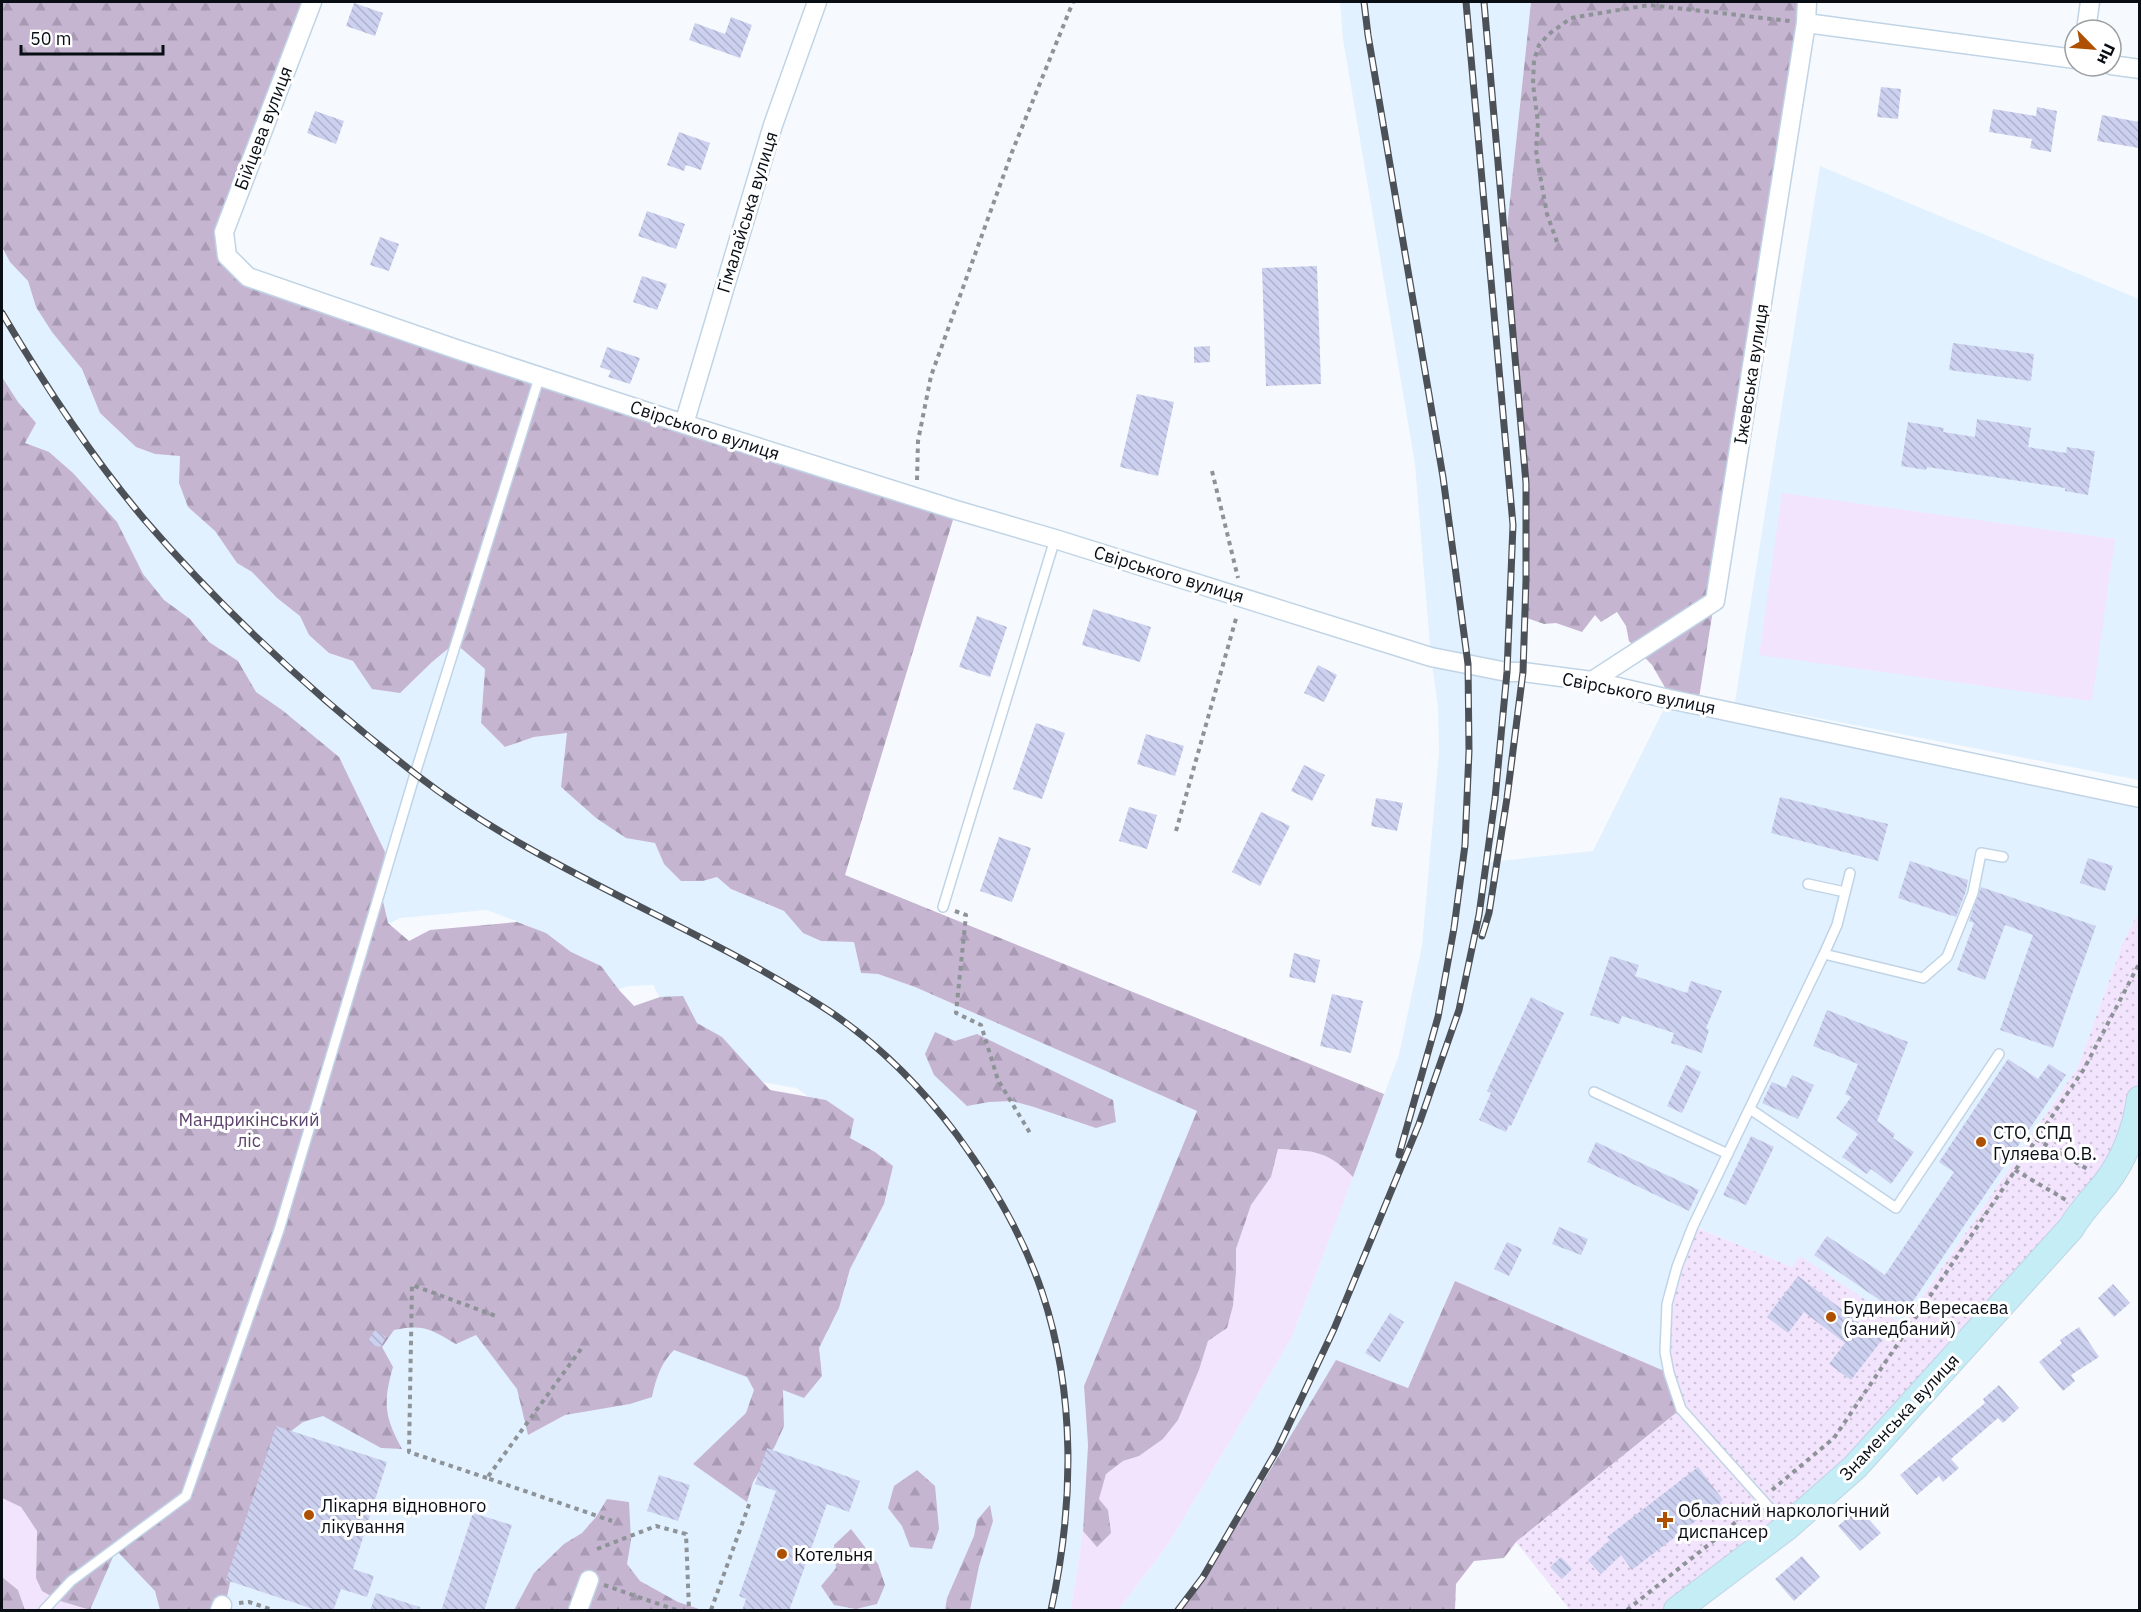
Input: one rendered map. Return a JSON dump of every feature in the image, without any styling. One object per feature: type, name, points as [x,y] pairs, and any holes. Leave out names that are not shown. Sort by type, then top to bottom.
[{"type":"main road","name":"Знаменська вулиця","points":[[1677,1611],[1787,1527],[1855,1467],[2071,1228],[2082,1209],[2107,1181],[2122,1157],[2138,1115],[2139,1099]]},
{"type":"street","name":"Бійцева вулиця","points":[[227,256],[224,232],[312,2]]},
{"type":"street","name":"Гімалайська вулиця","points":[[684,423],[773,125],[817,2]]},
{"type":"street","name":"Іжевська вулиця","points":[[1592,681],[1715,601],[1806,23],[1807,2]]},
{"type":"street","points":[[2088,18],[2090,2]]},
{"type":"street","points":[[1806,23],[2063,57]]},
{"type":"street","points":[[2123,66],[2139,69]]},
{"type":"street","name":"Свірського вулиця","points":[[227,256],[248,277],[456,349],[956,510],[1431,657],[1507,672],[1592,681],[2139,798]]},
{"type":"street","points":[[578,1611],[589,1580]]},
{"type":"lane","points":[[44,1611],[71,1581],[186,1496],[279,1230],[419,763],[540,375]]},
{"type":"lane","points":[[943,907],[1055,539]]},
{"type":"lane","points":[[1824,954],[1923,978],[1947,957],[1973,893],[1982,853],[2003,856]]},
{"type":"lane","points":[[1787,1527],[1681,1409],[1665,1353],[1667,1304],[1677,1267],[1693,1226],[1837,925],[1851,873]]},
{"type":"lane","points":[[1809,884],[1845,892]]},
{"type":"lane","points":[[1750,1109],[1896,1208],[1999,1054]]},
{"type":"lane","points":[[1594,1092],[1728,1154]]},
{"type":"path","points":[[917,497],[918,441],[931,376],[1012,152],[1073,2]]},
{"type":"path","points":[[1557,243],[1547,214],[1538,164],[1536,150],[1538,123],[1533,84],[1534,60],[1539,45],[1549,34],[1571,18],[1649,5],[1806,23]]},
{"type":"path","points":[[1176,831],[1242,597],[1212,471]]},
{"type":"path","points":[[943,907],[966,915],[956,1013],[981,1025],[999,1080],[1030,1133]]},
{"type":"path","points":[[1627,1611],[1722,1534],[1834,1438],[2084,1069],[2139,962]]},
{"type":"path","points":[[2036,1139],[2107,1181]]},
{"type":"path","points":[[2015,1170],[2082,1209]]},
{"type":"path","points":[[496,1317],[412,1285],[410,1452],[612,1521]]},
{"type":"path","points":[[487,1478],[581,1349]]},
{"type":"path","points":[[711,1611],[750,1502]]},
{"type":"path","points":[[597,1549],[656,1526],[686,1534],[689,1611]]},
{"type":"path","points":[[589,1580],[676,1611]]},
{"type":"shaded area","points":[[1340,2],[1531,2],[1507,228],[1524,437],[1527,618],[1514,740],[1490,862],[1593,851],[1669,699],[2139,798],[2139,911],[2124,940],[2078,1067],[1902,1326],[1800,1257],[1792,1267],[1694,1226],[1669,1373],[1455,1281],[1408,1388],[1336,1361],[1208,1574],[1180,1610],[1118,1610],[1167,1546],[1291,1339],[1399,1055],[1422,946],[1439,752],[1438,707],[1431,657],[1415,464],[1343,39]]},
{"type":"shaded area","points":[[1820,166],[2139,299],[2139,780],[1735,702]]},
{"type":"shaded area","points":[[2,247],[10,262],[28,281],[36,307],[82,369],[100,413],[136,447],[155,454],[180,456],[179,483],[188,507],[215,531],[237,563],[252,572],[277,598],[301,616],[309,635],[329,653],[353,661],[372,689],[432,662],[455,643],[485,669],[481,723],[506,747],[534,737],[568,733],[561,787],[596,818],[626,837],[655,843],[664,864],[703,881],[717,877],[731,889],[784,911],[803,933],[821,941],[854,942],[861,973],[878,974],[915,987],[1197,1111],[1084,1386],[1088,1445],[1083,1531],[1071,1610],[90,1610],[115,1550],[219,1405],[824,1107],[796,1088],[740,1078],[667,1011],[653,985],[629,986],[604,994],[516,921],[487,910],[400,918],[379,929],[252,698],[19,440],[2,406]]},
{"type":"shaded area","points":[[1782,493],[2115,539],[2092,701],[1759,655]]},
{"type":"shaded area","points":[[2139,911],[2139,1099],[2122,1157],[1855,1467],[1677,1610],[1570,1610],[1516,1542],[1681,1409],[1669,1373],[1667,1304],[1693,1226],[1792,1267],[1800,1256],[1903,1325],[2078,1067],[2124,940]]},
{"type":"shaded area","points":[[1278,1149],[1319,1154],[1344,1168],[1353,1177],[1291,1339],[1167,1546],[1118,1610],[1071,1610],[1083,1531],[1097,1546],[1108,1510],[1099,1499],[1106,1473],[1123,1461],[1139,1456],[1163,1439],[1178,1420],[1199,1370],[1208,1341],[1227,1328],[1233,1306],[1236,1249],[1251,1205],[1271,1177]]},
{"type":"shaded area","points":[[2,1498],[21,1507],[37,1531],[36,1578],[60,1601],[89,1610],[25,1610],[18,1590],[2,1577]]},
{"type":"green space","points":[[2,2],[312,2],[224,232],[248,277],[956,510],[845,875],[1384,1094],[1353,1177],[1344,1168],[1319,1154],[1278,1149],[1271,1177],[1251,1205],[1236,1249],[1233,1306],[1227,1328],[1208,1341],[1199,1370],[1178,1420],[1163,1439],[1139,1456],[1123,1461],[1106,1474],[1099,1499],[1108,1510],[1111,1533],[1097,1547],[1083,1531],[1088,1445],[1084,1386],[1197,1111],[915,987],[878,974],[861,973],[854,942],[821,941],[803,933],[784,911],[731,889],[717,877],[703,881],[681,881],[664,864],[655,843],[626,838],[596,818],[561,787],[567,733],[534,737],[505,747],[481,723],[485,669],[455,643],[400,693],[372,689],[353,661],[329,653],[309,635],[300,616],[277,598],[252,572],[237,563],[215,531],[188,507],[179,483],[180,456],[155,454],[136,447],[100,413],[82,369],[52,332],[36,307],[28,281],[10,262],[2,247]]},
{"type":"green space","points":[[1531,2],[1807,2],[1698,704],[1667,691],[1652,665],[1629,641],[1626,626],[1617,612],[1601,622],[1595,615],[1582,632],[1556,623],[1544,624],[1527,618],[1524,437],[1507,228]]},
{"type":"green space","name":"Мандрикінський ліс","points":[[2,377],[18,402],[36,423],[25,443],[49,452],[73,473],[117,522],[143,574],[164,600],[190,619],[209,642],[238,661],[256,692],[282,710],[339,757],[385,852],[380,888],[388,923],[409,941],[430,930],[517,922],[546,933],[571,952],[601,966],[634,1006],[660,997],[683,996],[697,1023],[722,1037],[770,1090],[826,1100],[854,1119],[850,1138],[875,1152],[893,1166],[884,1204],[850,1269],[839,1308],[819,1348],[822,1376],[804,1398],[783,1390],[784,1426],[775,1446],[753,1482],[747,1502],[693,1464],[746,1413],[754,1390],[747,1377],[674,1350],[660,1371],[652,1397],[630,1404],[565,1415],[528,1435],[517,1389],[476,1335],[456,1344],[426,1329],[404,1328],[394,1330],[382,1347],[393,1367],[387,1409],[402,1449],[381,1448],[323,1416],[303,1422],[286,1435],[232,1574],[224,1610],[160,1610],[155,1591],[116,1550],[90,1610],[60,1601],[42,1591],[36,1578],[37,1531],[21,1507],[2,1498]]},
{"type":"green space","points":[[935,1032],[955,1041],[977,1034],[1113,1100],[1116,1122],[1096,1128],[1012,1101],[967,1106],[934,1075],[925,1054]]},
{"type":"green space","points":[[1455,1281],[1669,1373],[1681,1409],[1516,1542],[1504,1558],[1474,1561],[1456,1584],[1455,1610],[1180,1610],[1208,1574],[1336,1360],[1408,1388]]},
{"type":"green space","points":[[917,1470],[935,1486],[939,1529],[932,1549],[910,1547],[902,1526],[888,1508],[894,1486]]},
{"type":"green space","points":[[607,1499],[629,1502],[631,1540],[627,1564],[640,1581],[678,1602],[702,1610],[514,1610],[534,1573],[564,1544],[582,1533],[596,1517]]},
{"type":"green space","points":[[990,1505],[993,1521],[979,1566],[970,1610],[945,1610],[947,1598],[974,1536],[977,1520]]},
{"type":"green space","points":[[851,1529],[878,1564],[885,1585],[877,1604],[856,1609],[834,1605],[821,1586],[836,1568],[834,1545]]},
{"type":"green space","points":[[2,1577],[18,1590],[25,1610],[2,1610]]},
{"type":"building","points":[[354,3],[383,13],[375,36],[346,26]]},
{"type":"building","points":[[731,17],[752,25],[740,58],[689,40],[695,23],[725,34]]},
{"type":"building","points":[[1881,87],[1901,89],[1898,119],[1877,117]]},
{"type":"building","points":[[2037,107],[2057,111],[2051,152],[2030,148],[2032,139],[1989,132],[1993,109],[2036,116]]},
{"type":"building","points":[[315,111],[344,121],[336,144],[307,133]]},
{"type":"building","points":[[2102,115],[2139,122],[2139,148],[2097,141]]},
{"type":"building","points":[[679,132],[710,143],[701,170],[686,165],[684,171],[667,165]]},
{"type":"building","points":[[647,211],[685,224],[676,249],[638,236]]},
{"type":"building","points":[[380,237],[399,244],[389,271],[370,265]]},
{"type":"building","points":[[1317,266],[1321,384],[1266,386],[1262,268]]},
{"type":"building","points":[[642,276],[667,284],[657,310],[633,302]]},
{"type":"building","points":[[1953,343],[2034,354],[2031,381],[1949,370]]},
{"type":"building","points":[[1210,346],[1210,362],[1194,363],[1194,347]]},
{"type":"building","points":[[607,347],[640,358],[630,384],[608,377],[611,371],[600,367]]},
{"type":"building","points":[[1137,394],[1174,402],[1158,476],[1120,467]]},
{"type":"building","points":[[1977,419],[2031,428],[2028,447],[2066,453],[2067,447],[2095,451],[2088,495],[2065,491],[2065,488],[1927,467],[1926,470],[1901,466],[1908,422],[1944,428],[1943,432],[1975,437]]},
{"type":"building","points":[[1093,609],[1151,627],[1140,662],[1082,645]]},
{"type":"building","points":[[977,616],[1007,627],[990,677],[959,667]]},
{"type":"building","points":[[1318,665],[1337,675],[1324,702],[1304,693]]},
{"type":"building","points":[[1036,723],[1065,733],[1042,799],[1013,789]]},
{"type":"building","points":[[1146,734],[1184,746],[1175,776],[1137,764]]},
{"type":"building","points":[[1304,765],[1325,775],[1312,801],[1291,791]]},
{"type":"building","points":[[1780,797],[1888,824],[1878,861],[1771,833]]},
{"type":"building","points":[[1376,798],[1403,803],[1397,831],[1371,826]]},
{"type":"building","points":[[1129,807],[1157,815],[1147,849],[1119,841]]},
{"type":"building","points":[[1261,812],[1290,826],[1260,886],[1232,872]]},
{"type":"building","points":[[999,837],[1031,848],[1012,902],[980,891]]},
{"type":"building","points":[[2088,858],[2113,866],[2105,891],[2080,883]]},
{"type":"building","points":[[1910,861],[1968,880],[1956,917],[1898,898]]},
{"type":"building","points":[[1981,887],[2096,926],[2053,1048],[2000,1030],[2033,935],[2005,925],[1985,980],[1957,970],[1974,923],[1969,921]]},
{"type":"building","points":[[1294,953],[1320,960],[1315,983],[1289,977]]},
{"type":"building","points":[[1610,956],[1639,965],[1635,976],[1687,993],[1691,981],[1722,991],[1706,1028],[1709,1030],[1702,1053],[1671,1043],[1674,1033],[1622,1016],[1619,1024],[1590,1015]]},
{"type":"building","points":[[1332,994],[1363,1001],[1351,1053],[1320,1046]]},
{"type":"building","points":[[1531,997],[1564,1013],[1511,1126],[1509,1125],[1506,1132],[1479,1120],[1491,1093],[1487,1091]]},
{"type":"building","points":[[1827,1010],[1908,1042],[1877,1121],[1895,1134],[1893,1138],[1914,1152],[1891,1184],[1871,1169],[1867,1174],[1842,1157],[1858,1134],[1836,1118],[1851,1097],[1845,1094],[1858,1064],[1813,1046]]},
{"type":"building","points":[[2008,1059],[2038,1079],[2049,1064],[2066,1075],[1903,1316],[1814,1255],[1827,1236],[1885,1275],[1954,1172],[1939,1162]]},
{"type":"building","points":[[1686,1065],[1701,1072],[1682,1113],[1667,1106]]},
{"type":"building","points":[[1792,1075],[1814,1085],[1798,1119],[1762,1103],[1772,1082],[1786,1088]]},
{"type":"building","points":[[1751,1136],[1774,1147],[1746,1205],[1723,1195]]},
{"type":"building","points":[[1596,1142],[1699,1190],[1689,1211],[1587,1162]]},
{"type":"building","points":[[1559,1227],[1588,1239],[1581,1255],[1552,1244]]},
{"type":"building","points":[[1507,1242],[1522,1249],[1509,1276],[1494,1269]]},
{"type":"building","points":[[1798,1276],[1882,1340],[1851,1380],[1829,1364],[1845,1343],[1804,1312],[1788,1333],[1767,1317]]},
{"type":"building","points":[[2113,1284],[2130,1303],[2114,1317],[2098,1298]]},
{"type":"building","points":[[1390,1313],[1404,1322],[1380,1362],[1365,1353]]},
{"type":"building","points":[[2079,1327],[2099,1357],[2071,1375],[2075,1381],[2063,1391],[2039,1362],[2062,1343],[2060,1340]]},
{"type":"building","points":[[375,1330],[386,1337],[380,1347],[368,1341]]},
{"type":"building","points":[[1999,1385],[2019,1408],[2003,1423],[1998,1418],[1951,1459],[1959,1468],[1943,1482],[1939,1476],[1917,1495],[1900,1475],[1985,1403],[1983,1399]]},
{"type":"building","name":"Лікарня відновного лікування","points":[[276,1426],[387,1462],[353,1569],[374,1576],[367,1597],[341,1589],[333,1611],[319,1611],[226,1580]]},
{"type":"building","name":"Котельня","points":[[767,1448],[860,1481],[849,1512],[827,1504],[789,1611],[742,1611],[746,1599],[739,1596],[776,1491],[755,1484]]},
{"type":"building","points":[[1698,1467],[1723,1500],[1632,1570],[1621,1555],[1601,1574],[1588,1560],[1610,1540],[1607,1537]]},
{"type":"building","points":[[659,1475],[690,1485],[678,1521],[647,1511]]},
{"type":"building","points":[[1859,1508],[1881,1533],[1860,1551],[1838,1526]]},
{"type":"building","name":"Лікарня відновного лікування","points":[[473,1513],[512,1525],[484,1611],[441,1611]]},
{"type":"building","points":[[1802,1556],[1820,1577],[1794,1601],[1775,1579]]},
{"type":"building","points":[[1561,1557],[1572,1569],[1562,1579],[1550,1567]]},
{"type":"building","points":[[376,1593],[420,1607],[420,1611],[370,1611]]},
{"type":"railway","points":[[1364,2],[1443,477],[1468,664],[1469,751],[1465,845],[1454,928],[1438,1017],[1399,1155]]},
{"type":"railway","points":[[1178,1610],[1203,1577],[1277,1450],[1334,1329],[1419,1124],[1459,1010],[1479,915],[1495,799],[1507,672],[1513,525],[1466,2]]},
{"type":"railway","points":[[1482,936],[1489,913],[1507,798],[1523,672],[1526,580],[1526,483],[1484,2]]},
{"type":"railway","points":[[2,313],[68,419],[144,519],[240,621],[346,717],[418,776],[466,810],[569,870],[727,951],[829,1011],[882,1052],[914,1084],[957,1135],[1006,1210],[1026,1251],[1042,1292],[1061,1370],[1068,1450],[1067,1491],[1059,1571],[1051,1610]]},
{"type":"place","name":"СТО, СПД Гуляева О.В.","points":[[1981,1142]]},
{"type":"place","name":"Будинок Вересаєва (занедбаний)","points":[[1831,1317]]},
{"type":"place","name":"Лікарня відновного лікування","points":[[309,1515]]},
{"type":"place","name":"Обласний наркологічний диспансер","points":[[1665,1520]]},
{"type":"place","name":"Котельня","points":[[782,1554]]}]
